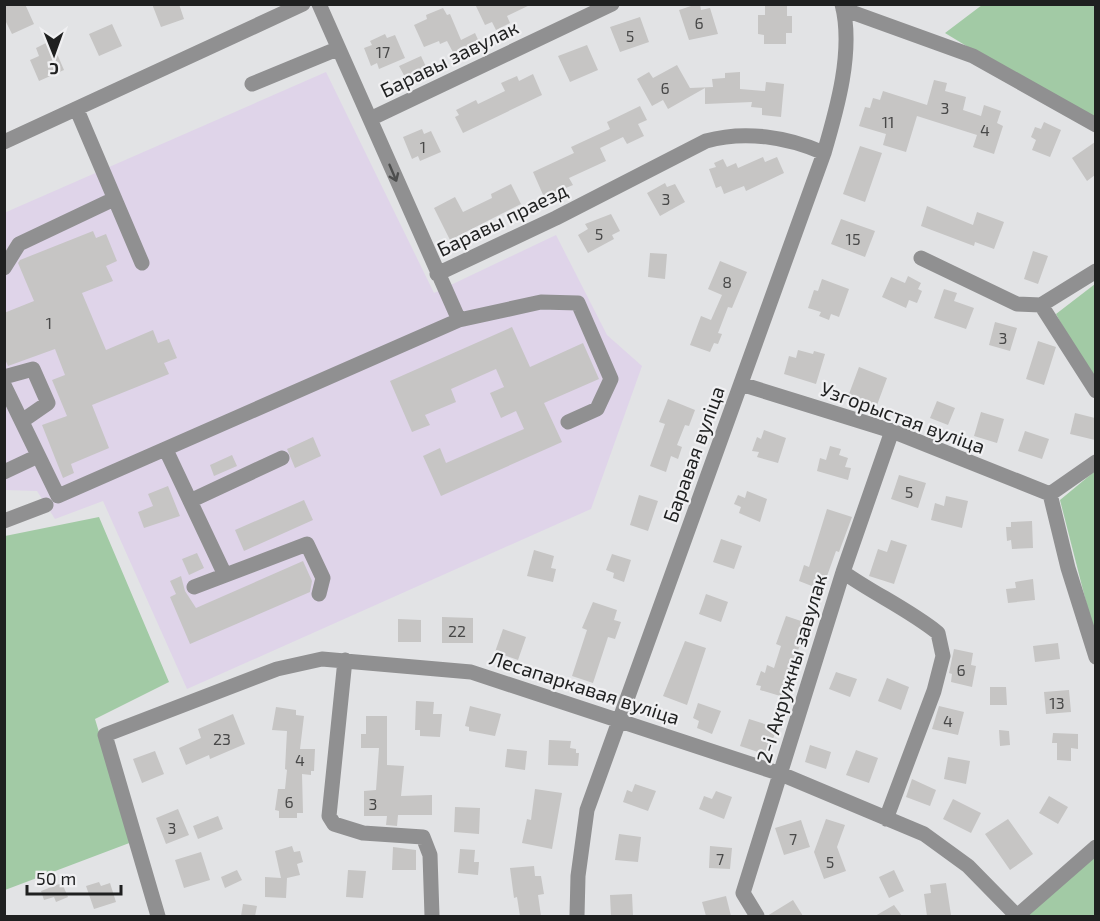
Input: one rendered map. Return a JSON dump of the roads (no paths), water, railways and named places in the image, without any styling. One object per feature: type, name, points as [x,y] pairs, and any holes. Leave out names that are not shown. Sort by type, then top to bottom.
[{"type":"street","points":[[4,142],[303,4]]},
{"type":"street","name":"Баравы праезд","points":[[319,4],[437,274],[556,218],[706,141],[728,135],[796,141],[824,153]]},
{"type":"street","name":"Баравы завулак","points":[[370,119],[612,4]]},
{"type":"street","points":[[843,7],[973,56],[1095,125]]},
{"type":"street","name":"Баравая вуліца","points":[[577,916],[578,876],[587,810],[824,153],[841,94],[844,52],[843,7]]},
{"type":"street","points":[[252,84],[337,49]]},
{"type":"street","points":[[77,110],[142,263]]},
{"type":"street","points":[[4,268],[19,244],[114,199]]},
{"type":"street","points":[[921,258],[1017,304],[1041,305],[1095,271]]},
{"type":"street","points":[[437,274],[459,320]]},
{"type":"street","points":[[4,385],[58,496],[459,320],[540,302],[578,303],[611,379],[597,409],[568,422]]},
{"type":"street","points":[[1041,305],[1095,391]]},
{"type":"street","points":[[4,377],[33,369],[48,403],[22,421]]},
{"type":"street","name":"Узгорыстая вуліца","points":[[741,384],[892,431],[1050,494]]},
{"type":"street","name":"2-і Акружны завулак","points":[[757,916],[743,893],[843,572],[892,431]]},
{"type":"street","points":[[166,450],[225,575]]},
{"type":"street","points":[[4,472],[38,456]]},
{"type":"street","points":[[190,501],[282,458]]},
{"type":"street","points":[[1095,462],[1050,494],[1068,568],[1095,657]]},
{"type":"street","points":[[4,521],[46,505]]},
{"type":"street","points":[[194,587],[307,544],[323,578],[319,594]]},
{"type":"street","points":[[843,572],[867,589],[900,606],[938,633],[943,657],[934,691],[886,819]]},
{"type":"street","name":"Лесапаркавая вуліца","points":[[158,916],[105,735],[277,669],[322,659],[471,672],[781,774],[924,834],[968,866],[1017,916]]},
{"type":"street","points":[[345,660],[329,816],[334,824],[363,832],[423,837],[430,855],[432,916]]},
{"type":"street","points":[[1017,916],[1095,847]]}]
